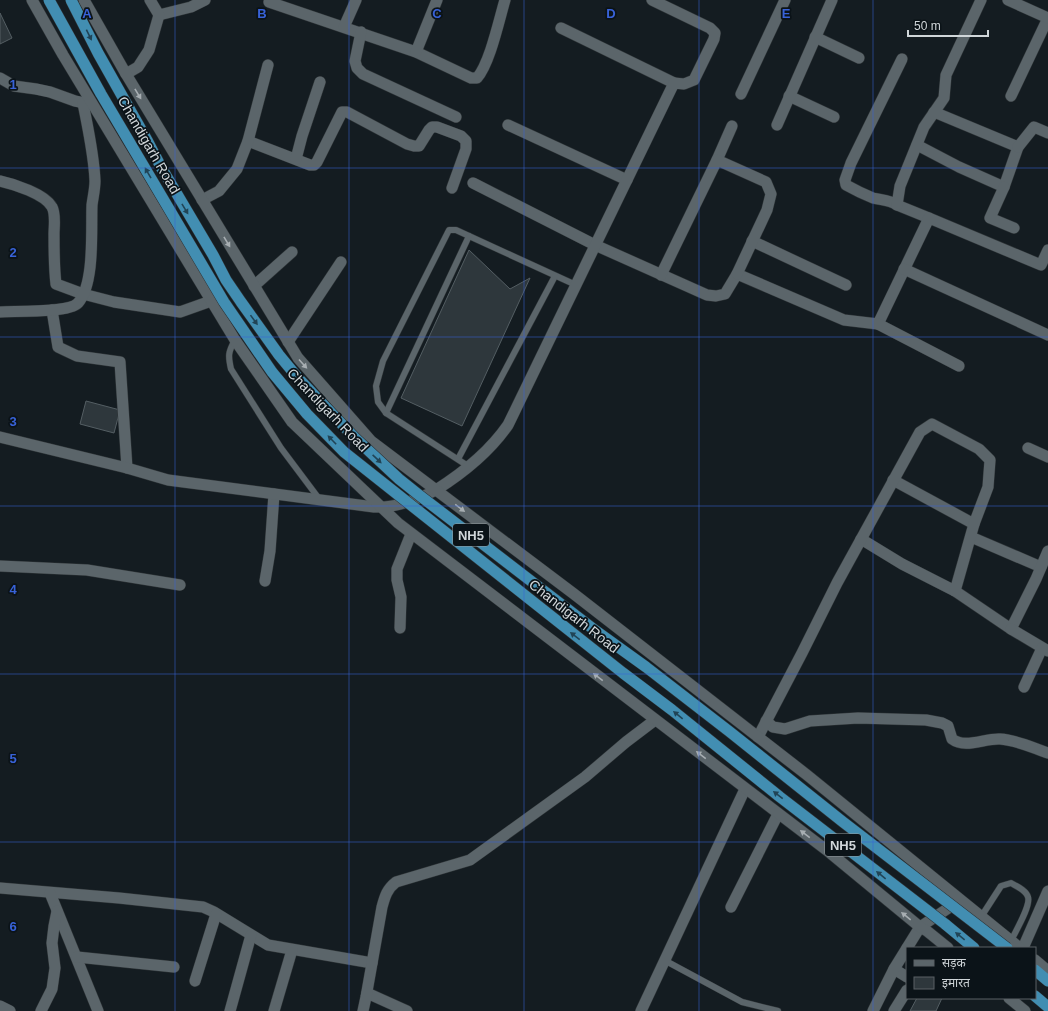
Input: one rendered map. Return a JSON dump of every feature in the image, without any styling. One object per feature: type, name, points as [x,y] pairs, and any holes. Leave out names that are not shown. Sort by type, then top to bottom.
[{"type":"highway","name":"Chandigarh Road","points":[[49,0],[101,94],[224,302],[272,372],[307,414],[344,452],[406,503],[973,947]]},
{"type":"highway","name":"NH5","points":[[70,0],[160,166],[213,255],[226,280],[279,355],[298,378],[349,433],[399,479],[419,495],[596,631],[646,667],[843,822],[1015,946]]},
{"type":"highway","points":[[1036,971],[1048,980]]},
{"type":"highway","points":[[1036,997],[1048,1007]]},
{"type":"street","points":[[32,0],[88,104],[235,340],[292,422],[411,534],[829,852],[920,927],[947,947]]},
{"type":"street","points":[[84,0],[126,74],[298,358],[371,441],[574,594],[807,775],[1015,946],[1048,892]]},
{"type":"street","points":[[126,74],[138,67],[149,50],[159,15],[150,0]]},
{"type":"street","points":[[159,15],[191,7],[205,0]]},
{"type":"street","points":[[344,28],[356,0]]},
{"type":"street","points":[[416,52],[437,0]]},
{"type":"street","points":[[267,1],[416,52],[471,78],[477,78],[482,72],[505,0]]},
{"type":"street","points":[[562,28],[674,83],[684,84],[694,80],[715,35],[714,31],[652,0]]},
{"type":"street","points":[[741,94],[785,0]]},
{"type":"street","points":[[777,125],[832,0]]},
{"type":"street","points":[[897,206],[900,186],[924,127],[944,98],[946,76],[981,0]]},
{"type":"street","points":[[1008,0],[1048,18],[1011,96]]},
{"type":"street","points":[[361,32],[355,60],[357,68],[363,74],[456,117]]},
{"type":"street","points":[[815,37],[859,58]]},
{"type":"street","points":[[902,59],[851,163],[845,180],[846,185],[855,191],[874,198],[893,202],[897,206],[1045,267],[1048,250]]},
{"type":"street","points":[[202,200],[219,191],[237,169],[248,141],[268,65]]},
{"type":"street","points":[[0,78],[14,86],[43,90],[62,98],[88,104]]},
{"type":"street","points":[[296,159],[320,82]]},
{"type":"street","points":[[0,437],[127,468],[168,480],[382,508],[413,501],[436,490],[468,466],[493,443],[508,425],[674,83]]},
{"type":"street","points":[[790,96],[834,117]]},
{"type":"street","points":[[0,312],[52,310],[70,307],[77,304],[83,294],[89,276],[95,182],[88,104]]},
{"type":"street","points":[[248,141],[310,165],[314,165],[317,162],[342,112],[347,112],[407,144],[414,146],[419,146],[429,130],[432,127],[437,127],[461,136],[466,141],[466,149],[452,188]]},
{"type":"street","points":[[934,112],[1018,147]]},
{"type":"street","points":[[508,125],[627,180]]},
{"type":"street","points":[[661,275],[732,126]]},
{"type":"street","points":[[1014,228],[990,218],[1004,187],[1018,147],[1034,127],[1048,133]]},
{"type":"street","points":[[917,145],[959,167],[1004,187]]},
{"type":"street","points":[[473,184],[595,245],[707,296],[716,296],[725,294],[737,274],[767,210],[771,194],[766,182],[717,160]]},
{"type":"street","points":[[0,181],[28,190],[48,202],[52,207],[54,217],[54,260],[56,284],[83,294],[114,302],[180,312],[211,301]]},
{"type":"street","points":[[878,324],[929,218]]},
{"type":"street","points":[[752,241],[846,285]]},
{"type":"street","points":[[254,286],[292,252]]},
{"type":"street","points":[[288,342],[341,262]]},
{"type":"street","points":[[904,269],[1048,335]]},
{"type":"street","points":[[737,274],[844,320],[878,324],[959,366]]},
{"type":"street","points":[[52,310],[58,347],[77,356],[120,362],[127,468]]},
{"type":"street","points":[[758,737],[893,480],[920,432],[932,424],[980,449],[990,460],[988,487],[974,524],[955,591]]},
{"type":"street","points":[[1028,448],[1048,457]]},
{"type":"street","points":[[893,480],[974,524]]},
{"type":"street","points":[[265,582],[270,551],[274,494]]},
{"type":"street","points":[[400,628],[401,597],[397,580],[397,569],[411,534]]},
{"type":"street","points":[[971,537],[1041,567]]},
{"type":"street","points":[[861,539],[902,564],[955,591],[1045,650],[1024,687]]},
{"type":"street","points":[[1011,629],[1048,551]]},
{"type":"street","points":[[0,566],[87,570],[180,585]]},
{"type":"street","points":[[766,721],[773,727],[785,729],[818,720],[858,718],[926,720],[942,723],[948,726],[952,739],[960,743],[999,739],[1015,742],[1048,753]]},
{"type":"street","points":[[363,1011],[386,894],[393,884],[470,860],[585,777],[626,742],[655,720]]},
{"type":"street","points":[[641,1011],[745,789]]},
{"type":"street","points":[[731,907],[778,814]]},
{"type":"street","points":[[0,888],[203,907],[268,945],[372,963]]},
{"type":"street","points":[[50,893],[98,1011]]},
{"type":"street","points":[[908,947],[920,927],[960,900]]},
{"type":"street","points":[[41,1011],[52,989],[55,968],[52,944],[57,910]]},
{"type":"street","points":[[195,981],[216,914]]},
{"type":"street","points":[[917,947],[920,927]]},
{"type":"street","points":[[230,1011],[251,935]]},
{"type":"street","points":[[274,1011],[292,950]]},
{"type":"street","points":[[873,1011],[894,969],[906,950]]},
{"type":"street","points":[[77,957],[174,967]]},
{"type":"street","points":[[1036,961],[1048,971]]},
{"type":"street","points":[[894,969],[906,976]]},
{"type":"street","points":[[894,1011],[906,992]]},
{"type":"street","points":[[367,993],[407,1011]]},
{"type":"street","points":[[1010,999],[1025,1011]]},
{"type":"street","points":[[0,1006],[10,1011]]},
{"type":"lane","points":[[468,466],[386,413],[378,402],[376,386],[384,361],[449,230],[456,230],[576,285]]},
{"type":"lane","points":[[386,413],[469,236]]},
{"type":"lane","points":[[458,459],[555,276]]},
{"type":"lane","points":[[235,340],[229,351],[232,369],[281,448],[320,500]]},
{"type":"lane","points":[[981,917],[1002,886],[1007,883],[1011,883],[1023,890],[1028,896],[1028,904],[1015,946]]},
{"type":"lane","points":[[664,960],[742,1002],[778,1011]]},
{"type":"building","points":[[0,13],[12,38],[0,44]]},
{"type":"building","points":[[469,250],[510,289],[530,278],[462,426],[401,398]]},
{"type":"building","points":[[86,401],[120,410],[114,433],[80,424]]},
{"type":"building","points":[[916,999],[942,999],[936,1011],[910,1011]]}]
